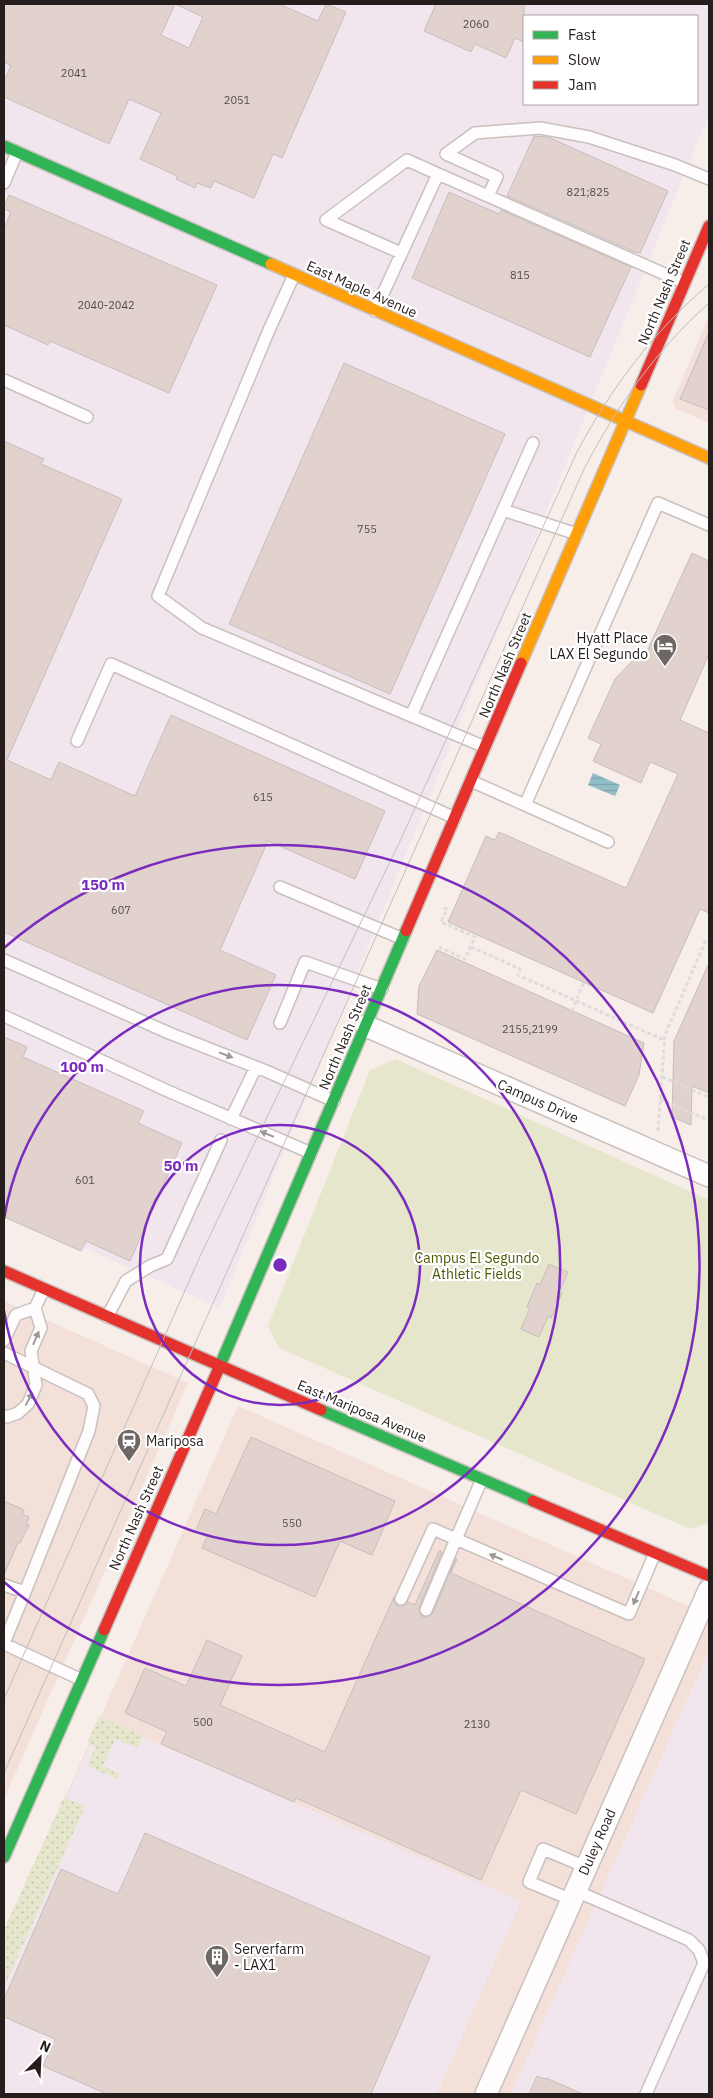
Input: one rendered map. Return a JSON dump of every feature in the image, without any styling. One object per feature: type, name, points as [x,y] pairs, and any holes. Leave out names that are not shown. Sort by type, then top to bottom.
[{"type":"street","name":"East Maple Avenue","points":[[4,146],[709,458]]},
{"type":"street","name":"North Nash Street","points":[[4,1857],[334,1101],[709,226]]},
{"type":"street","name":"Campus Drive","points":[[366,1026],[709,1176]]},
{"type":"street","name":"East Mariposa Avenue","points":[[4,1271],[219,1367],[709,1576]]},
{"type":"street","name":"Duley Road","points":[[486,2094],[709,1590]]},
{"type":"lane","points":[[488,196],[497,177],[446,154],[475,133],[540,128],[589,137],[675,165],[709,179]]},
{"type":"lane","points":[[4,184],[18,152]]},
{"type":"lane","points":[[401,253],[326,220],[407,160],[685,283]]},
{"type":"lane","points":[[375,311],[438,174]]},
{"type":"lane","points":[[294,275],[269,330],[158,596],[202,628],[485,748]]},
{"type":"lane","points":[[4,380],[87,417]]},
{"type":"lane","points":[[411,716],[533,443]]},
{"type":"lane","points":[[524,805],[658,502],[709,525]]},
{"type":"lane","points":[[503,510],[576,534]]},
{"type":"lane","points":[[77,741],[111,664],[455,818]]},
{"type":"lane","points":[[471,781],[608,842]]},
{"type":"lane","points":[[280,887],[403,939]]},
{"type":"lane","points":[[4,960],[181,1038],[256,1067],[334,1101]]},
{"type":"lane","points":[[280,1023],[306,962],[382,989]]},
{"type":"lane","points":[[4,1016],[170,1092],[311,1153]]},
{"type":"lane","points":[[231,1119],[256,1067]]},
{"type":"lane","points":[[107,1317],[126,1281],[150,1266],[167,1259],[221,1140]]},
{"type":"lane","points":[[4,1416],[8,1417],[18,1413],[28,1404],[36,1384],[31,1351],[41,1328],[35,1308],[44,1289]]},
{"type":"lane","points":[[4,1340],[16,1315],[35,1308]]},
{"type":"lane","points":[[4,1353],[88,1394],[94,1406],[89,1431],[4,1644],[82,1680]]},
{"type":"lane","points":[[426,1610],[482,1479]]},
{"type":"lane","points":[[401,1599],[433,1529],[629,1614],[655,1553]]},
{"type":"lane","points":[[4,1586],[25,1592]]},
{"type":"lane","points":[[586,1867],[544,1849],[529,1882],[574,1896],[689,1940],[699,1950],[704,1963],[646,2094]]},
{"type":"path","points":[[434,904],[447,909],[441,922],[475,937],[466,959],[439,947]]},
{"type":"path","points":[[658,1132],[664,1040],[706,940]]},
{"type":"path","points":[[471,947],[520,969],[518,975],[664,1040]]},
{"type":"path","points":[[572,1011],[584,982]]},
{"type":"path","points":[[662,1077],[709,1098]]},
{"type":"path","points":[[660,1099],[708,1120]]},
{"type":"shaded area","points":[[4,4],[709,4],[709,114],[220,1308],[4,1212]]},
{"type":"shaded area","points":[[709,315],[709,423],[675,408],[673,401]]},
{"type":"shaded area","points":[[4,1301],[188,1383],[4,1799]]},
{"type":"shaded area","points":[[238,1406],[709,1615],[709,2094],[4,2094],[4,1936]]},
{"type":"shaded area","points":[[709,1651],[709,2094],[511,2094]]},
{"type":"shaded area","points":[[101,1719],[521,1901],[437,2094],[4,2094],[4,1943]]},
{"type":"green space","name":"Campus El Segundo Athletic Fields","points":[[396,1059],[709,1200],[709,1523],[690,1529],[279,1348],[268,1326],[370,1070]]},
{"type":"green space","points":[[99,1717],[143,1736],[137,1748],[115,1739],[103,1766],[119,1773],[116,1779],[87,1766],[95,1747],[87,1743]]},
{"type":"green space","points":[[64,1797],[85,1807],[4,1987],[4,1930]]},
{"type":"water","points":[[593,773],[620,785],[615,796],[588,785]]},
{"type":"building","points":[[4,4],[175,4],[279,4],[318,21],[326,4],[346,12],[282,158],[273,154],[254,198],[214,181],[211,188],[197,183],[195,188],[176,179],[177,176],[140,159],[161,113],[129,99],[109,144],[4,97],[4,81],[11,66],[4,62]],"holes":[[[175,4],[203,17],[189,48],[161,35]]]},
{"type":"building","points":[[436,4],[524,4],[523,42],[515,38],[506,58],[475,44],[471,52],[424,31]]},
{"type":"building","points":[[534,136],[548,137],[668,191],[640,253],[507,196]]},
{"type":"building","points":[[449,192],[499,214],[501,210],[631,267],[590,357],[412,278]]},
{"type":"building","points":[[9,195],[217,285],[169,393],[50,341],[48,345],[4,325],[4,229],[11,212],[4,209],[4,207]]},
{"type":"building","points":[[709,332],[709,410],[680,399]]},
{"type":"building","points":[[344,363],[505,434],[390,694],[229,624]]},
{"type":"building","points":[[4,441],[44,459],[41,464],[122,499],[7,760],[51,780],[59,762],[135,796],[171,715],[385,811],[355,879],[268,841],[220,950],[276,975],[247,1040],[4,932]]},
{"type":"building","points":[[692,553],[709,561],[709,654],[680,720],[709,733],[709,913],[700,909],[653,1013],[448,922],[486,836],[495,840],[499,832],[626,888],[678,774],[650,762],[641,783],[593,761],[601,744],[588,738],[615,679],[640,653],[645,656]]},
{"type":"building","points":[[437,950],[644,1043],[639,1075],[625,1106],[417,1014],[419,986]]},
{"type":"building","points":[[709,963],[709,1093],[692,1086],[691,1125],[672,1117],[674,1041]]},
{"type":"building","points":[[4,1037],[27,1047],[23,1057],[144,1111],[138,1123],[182,1143],[130,1261],[86,1241],[81,1251],[4,1217]]},
{"type":"building","points":[[549,1264],[568,1272],[559,1292],[562,1293],[551,1318],[548,1316],[539,1337],[521,1329],[530,1308],[527,1307],[537,1283],[540,1285]]},
{"type":"building","points":[[251,1437],[395,1501],[372,1555],[340,1541],[315,1597],[202,1548],[207,1537],[195,1532],[205,1509],[216,1514]]},
{"type":"building","points":[[4,1501],[24,1510],[22,1514],[29,1517],[26,1524],[29,1525],[20,1543],[18,1542],[4,1575]]},
{"type":"building","points":[[439,1551],[442,1552],[419,1608],[423,1617],[433,1613],[456,1558],[451,1573],[645,1659],[576,1814],[521,1790],[481,1880],[296,1798],[294,1802],[161,1744],[167,1732],[125,1713],[145,1668],[186,1686],[207,1640],[242,1656],[220,1705],[325,1752],[394,1597],[395,1603],[398,1606],[405,1605],[408,1602],[415,1605]]},
{"type":"building","name":"Serverfarm - LAX1","points":[[145,1833],[430,1957],[371,2094],[107,2094],[43,2066],[55,2039],[4,2017],[4,1999],[61,1869],[118,1894]]},
{"type":"building","points":[[537,2076],[546,2078],[583,2094],[529,2094]]},
{"type":"tram line","points":[[4,1699],[202,1252],[401,839],[577,452],[604,405],[635,362],[670,321],[709,284]]},
{"type":"tram line","points":[[4,1773],[584,469],[610,423],[639,380],[672,340],[709,303]]},
{"type":"traffic: fast","points":[[4,146],[271,264]]},
{"type":"traffic: fast","points":[[218,1370],[406,931]]},
{"type":"traffic: fast","points":[[321,1410],[533,1501]]},
{"type":"traffic: fast","points":[[4,1857],[104,1630]]},
{"type":"traffic: slow","points":[[271,264],[709,458]]},
{"type":"traffic: slow","points":[[521,663],[641,385]]},
{"type":"traffic: jam","points":[[641,385],[709,226]]},
{"type":"traffic: jam","points":[[406,931],[521,663]]},
{"type":"traffic: jam","points":[[4,1271],[321,1410]]},
{"type":"traffic: jam","points":[[104,1630],[218,1370]]},
{"type":"traffic: jam","points":[[533,1501],[709,1576]]},
{"type":"place","name":"Hyatt Place LAX El Segundo","points":[[665,667]]},
{"type":"place","name":"Mariposa","points":[[129,1462]]},
{"type":"place","name":"Serverfarm - LAX1","points":[[217,1978]]}]
